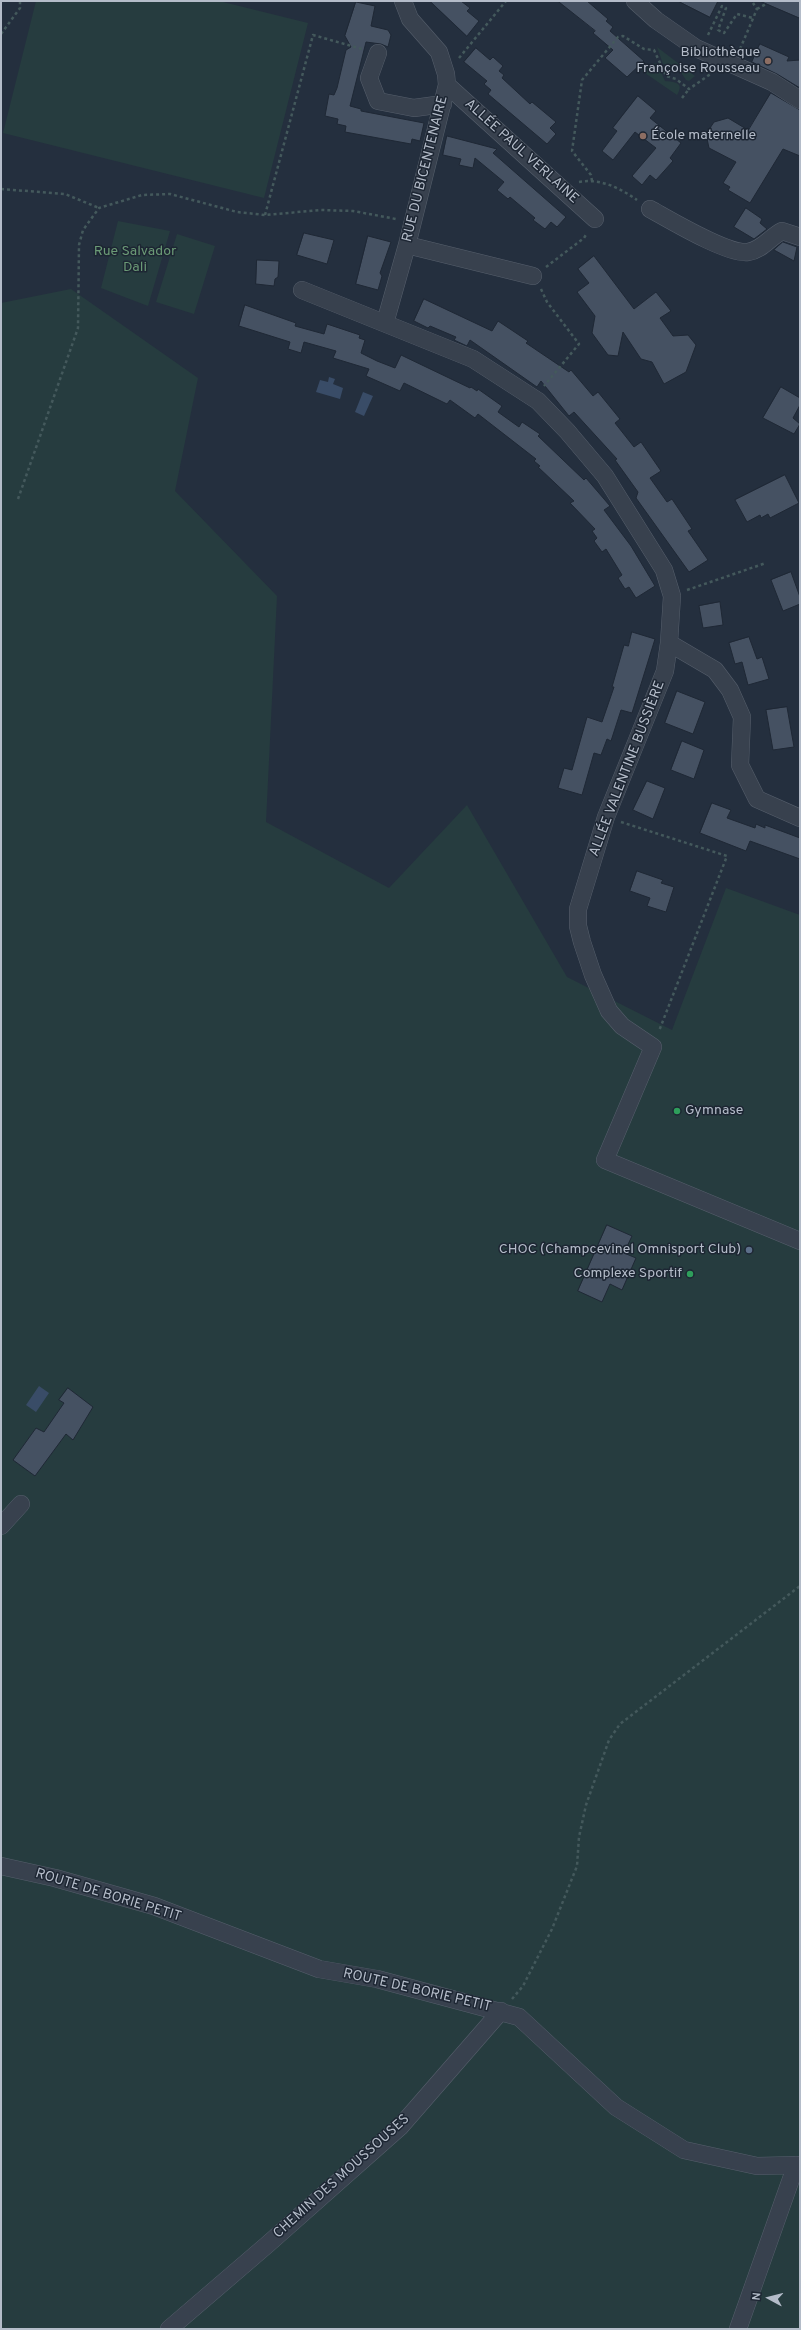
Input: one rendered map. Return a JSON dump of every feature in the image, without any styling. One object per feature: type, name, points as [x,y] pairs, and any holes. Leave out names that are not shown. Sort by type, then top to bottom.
[{"type":"street","name":"RUE DU BICENTENAIRE","points":[[385,323],[444,104],[447,80],[439,52],[410,19],[403,1]]},
{"type":"street","points":[[635,1],[656,20],[696,48],[772,82],[800,100]]},
{"type":"street","points":[[378,53],[369,78],[378,101],[414,108],[444,104]]},
{"type":"street","name":"ALLÉE PAUL VERLAINE","points":[[447,80],[595,219]]},
{"type":"street","points":[[650,209],[732,251],[748,252],[763,247],[770,238],[782,231],[800,237]]},
{"type":"street","points":[[407,245],[533,276]]},
{"type":"street","points":[[302,290],[473,359],[538,401],[568,431],[605,476],[664,570],[672,596],[669,643],[715,670],[730,690],[742,717],[740,765],[757,799],[800,818]]},
{"type":"street","name":"ALLÉE VALENTINE BUSSIÈRE","points":[[653,1046],[622,1026],[609,1011],[593,975],[582,942],[578,926],[578,909],[606,817],[665,671],[669,643]]},
{"type":"street","points":[[653,1046],[605,1160],[800,1241]]},
{"type":"street","points":[[1,1526],[20,1504]]},
{"type":"street","name":"ROUTE DE BORIE PETIT","points":[[1,1866],[55,1878],[154,1906],[319,1969],[377,1979],[519,2017],[616,2107],[684,2150],[757,2166],[798,2165]]},
{"type":"street","name":"CHEMIN DES MOUSSOUSES","points":[[169,2329],[400,2127],[501,2011]]},
{"type":"street","points":[[738,2329],[798,2165]]},
{"type":"path","points":[[1,34],[20,8],[20,1]]},
{"type":"path","points":[[447,80],[506,1]]},
{"type":"path","points":[[753,3],[757,10]]},
{"type":"path","points":[[742,46],[757,10],[766,4]]},
{"type":"path","points":[[707,37],[722,6],[726,8],[718,30],[724,33],[737,14],[753,18]]},
{"type":"path","points":[[265,215],[313,35],[378,53]]},
{"type":"path","points":[[592,181],[591,174],[572,151],[582,80],[618,37],[623,36],[644,49],[654,50],[666,76],[676,79],[689,89]]},
{"type":"path","points":[[682,98],[689,89],[728,62]]},
{"type":"path","points":[[558,185],[592,181],[621,189],[650,209]]},
{"type":"path","points":[[1,189],[65,194],[98,208]]},
{"type":"path","points":[[18,499],[78,328],[79,245],[83,230],[98,208],[142,195],[170,194],[237,212],[265,215],[321,210],[353,211],[412,222]]},
{"type":"path","points":[[546,383],[579,344],[547,302],[533,276],[584,238],[595,219]]},
{"type":"path","points":[[672,596],[766,563]]},
{"type":"path","points":[[606,817],[727,856],[653,1046]]},
{"type":"path","points":[[501,2011],[523,1986],[552,1929],[577,1866],[579,1837],[598,1768],[609,1740],[620,1724],[800,1586]]},
{"type":"green space","points":[[36,1],[219,1],[308,23],[264,198],[3,133]]},
{"type":"green space","points":[[657,47],[695,76],[689,81],[686,80],[676,65],[663,64]]},
{"type":"green space","points":[[657,63],[665,81],[675,82],[679,85],[680,87],[677,95],[642,71],[647,65]]},
{"type":"green space","name":"Rue Salvador Dali","points":[[118,221],[170,231],[148,306],[101,288]]},
{"type":"green space","points":[[177,234],[215,246],[194,314],[156,302]]},
{"type":"green space","points":[[71,289],[198,378],[175,491],[277,596],[266,822],[389,888],[467,805],[567,977],[672,1030],[726,888],[800,915],[800,2329],[1,2329],[1,303]]},
{"type":"water","points":[[329,377],[335,379],[333,384],[343,388],[340,399],[316,392],[320,380],[328,382]]},
{"type":"water","points":[[363,392],[373,396],[364,416],[355,412]]},
{"type":"water","points":[[39,1386],[49,1393],[36,1412],[26,1405]]},
{"type":"building","points":[[430,1],[461,1],[470,8],[467,11],[479,21],[467,36]]},
{"type":"building","points":[[558,1],[587,1],[608,19],[606,21],[613,27],[610,31],[644,61],[627,77],[605,58],[613,50],[593,33],[595,31]]},
{"type":"building","points":[[678,1],[718,1],[710,17]]},
{"type":"building","points":[[760,1],[800,1],[800,18]]},
{"type":"building","points":[[356,2],[375,6],[371,26],[388,30],[391,35],[388,47],[381,44],[366,42],[350,106],[361,109],[361,111],[424,123],[420,141],[412,139],[411,144],[345,132],[346,126],[337,124],[338,119],[325,116],[329,94],[334,95],[346,50],[351,47],[345,36]]},
{"type":"building","points":[[760,44],[789,57],[787,61],[800,60],[800,88],[777,74],[752,62]]},
{"type":"building","points":[[476,48],[490,60],[493,57],[503,66],[499,71],[504,75],[502,78],[530,104],[532,102],[556,122],[550,128],[556,134],[547,144],[488,94],[491,90],[484,84],[487,81],[464,62]]},
{"type":"building","points":[[771,93],[800,110],[800,156],[783,149],[750,203],[728,190],[730,187],[723,183],[736,162],[709,148],[706,134],[714,122],[728,118],[748,130]]},
{"type":"building","points":[[638,96],[656,111],[650,118],[681,143],[670,158],[673,161],[656,180],[650,175],[642,185],[632,176],[656,148],[635,132],[613,160],[602,151],[617,131],[613,128]]},
{"type":"building","points":[[447,136],[497,149],[493,153],[566,217],[557,227],[551,222],[545,229],[533,220],[535,218],[510,197],[508,199],[497,190],[504,182],[475,158],[473,168],[459,165],[461,159],[443,155]]},
{"type":"building","points":[[746,208],[762,219],[760,223],[767,229],[754,239],[734,227]]},
{"type":"building","points":[[304,233],[334,240],[327,264],[297,255]]},
{"type":"building","points":[[368,236],[391,242],[380,273],[382,276],[378,290],[356,284]]},
{"type":"building","points":[[783,242],[797,247],[794,261],[774,250]]},
{"type":"building","points":[[594,256],[634,309],[656,292],[671,311],[660,318],[673,336],[688,335],[696,345],[686,372],[664,384],[652,362],[641,359],[623,332],[618,356],[608,355],[592,333],[595,316],[577,292],[589,283],[578,269]]},
{"type":"building","points":[[257,260],[279,261],[278,277],[275,279],[274,286],[256,284]]},
{"type":"building","points":[[424,299],[492,331],[498,321],[528,341],[526,343],[569,372],[571,370],[593,396],[598,392],[620,419],[615,423],[634,447],[641,442],[661,471],[650,478],[667,502],[672,499],[692,529],[688,531],[708,560],[689,572],[636,498],[638,492],[615,460],[617,459],[574,412],[569,416],[541,381],[537,387],[470,340],[467,346],[454,340],[456,337],[430,326],[428,328],[414,321]]},
{"type":"building","points":[[245,305],[296,323],[295,326],[324,334],[327,324],[360,335],[359,338],[365,340],[361,353],[377,361],[395,368],[401,355],[470,388],[471,387],[477,391],[478,389],[502,406],[498,412],[519,427],[522,422],[540,434],[538,436],[584,480],[586,478],[610,506],[604,510],[631,546],[655,586],[636,598],[629,587],[625,589],[618,578],[622,575],[606,549],[602,552],[594,541],[597,538],[592,531],[595,529],[570,503],[574,501],[538,467],[540,466],[534,461],[536,459],[478,414],[475,418],[450,400],[447,404],[404,383],[400,391],[366,376],[369,369],[333,358],[336,351],[304,342],[301,353],[288,349],[290,342],[239,326]]},
{"type":"building","points":[[781,387],[800,398],[800,405],[793,418],[800,424],[794,434],[763,418]]},
{"type":"building","points":[[785,475],[799,503],[770,518],[768,514],[761,518],[760,515],[747,522],[735,500]]},
{"type":"building","points":[[791,572],[800,597],[800,604],[783,611],[771,580]]},
{"type":"building","points":[[720,602],[723,625],[703,628],[699,606]]},
{"type":"building","points":[[632,632],[655,639],[632,713],[621,710],[611,741],[607,739],[601,755],[594,753],[582,795],[558,788],[564,768],[572,770],[587,717],[602,722],[614,687],[612,687],[624,645],[628,646]]},
{"type":"building","points":[[749,637],[757,659],[762,657],[769,679],[748,685],[742,662],[735,664],[729,643]]},
{"type":"building","points":[[677,691],[705,702],[693,734],[665,723]]},
{"type":"building","points":[[787,707],[794,747],[773,750],[766,710]]},
{"type":"building","points":[[682,741],[704,750],[694,779],[671,770]]},
{"type":"building","points":[[647,781],[665,788],[653,819],[633,810]]},
{"type":"building","points":[[712,803],[731,810],[727,818],[755,828],[756,824],[765,828],[765,825],[800,838],[800,859],[750,841],[746,851],[700,833]]},
{"type":"building","points":[[637,871],[663,880],[661,883],[674,887],[666,912],[647,906],[650,898],[630,891]]},
{"type":"building","points":[[607,1225],[632,1236],[624,1253],[636,1258],[622,1290],[610,1284],[602,1302],[578,1291]]},
{"type":"building","points":[[68,1388],[93,1407],[73,1440],[66,1434],[35,1476],[13,1460],[36,1428],[44,1432],[64,1403],[59,1400]]},
{"type":"place","name":"Bibliothèque Françoise Rousseau","points":[[768,61]]},
{"type":"place","name":"École maternelle","points":[[643,136]]},
{"type":"place","name":"Gymnase","points":[[677,1111]]},
{"type":"place","name":"CHOC (Champcevinel Omnisport Club)","points":[[749,1250]]},
{"type":"place","name":"Complexe Sportif","points":[[690,1274]]}]
